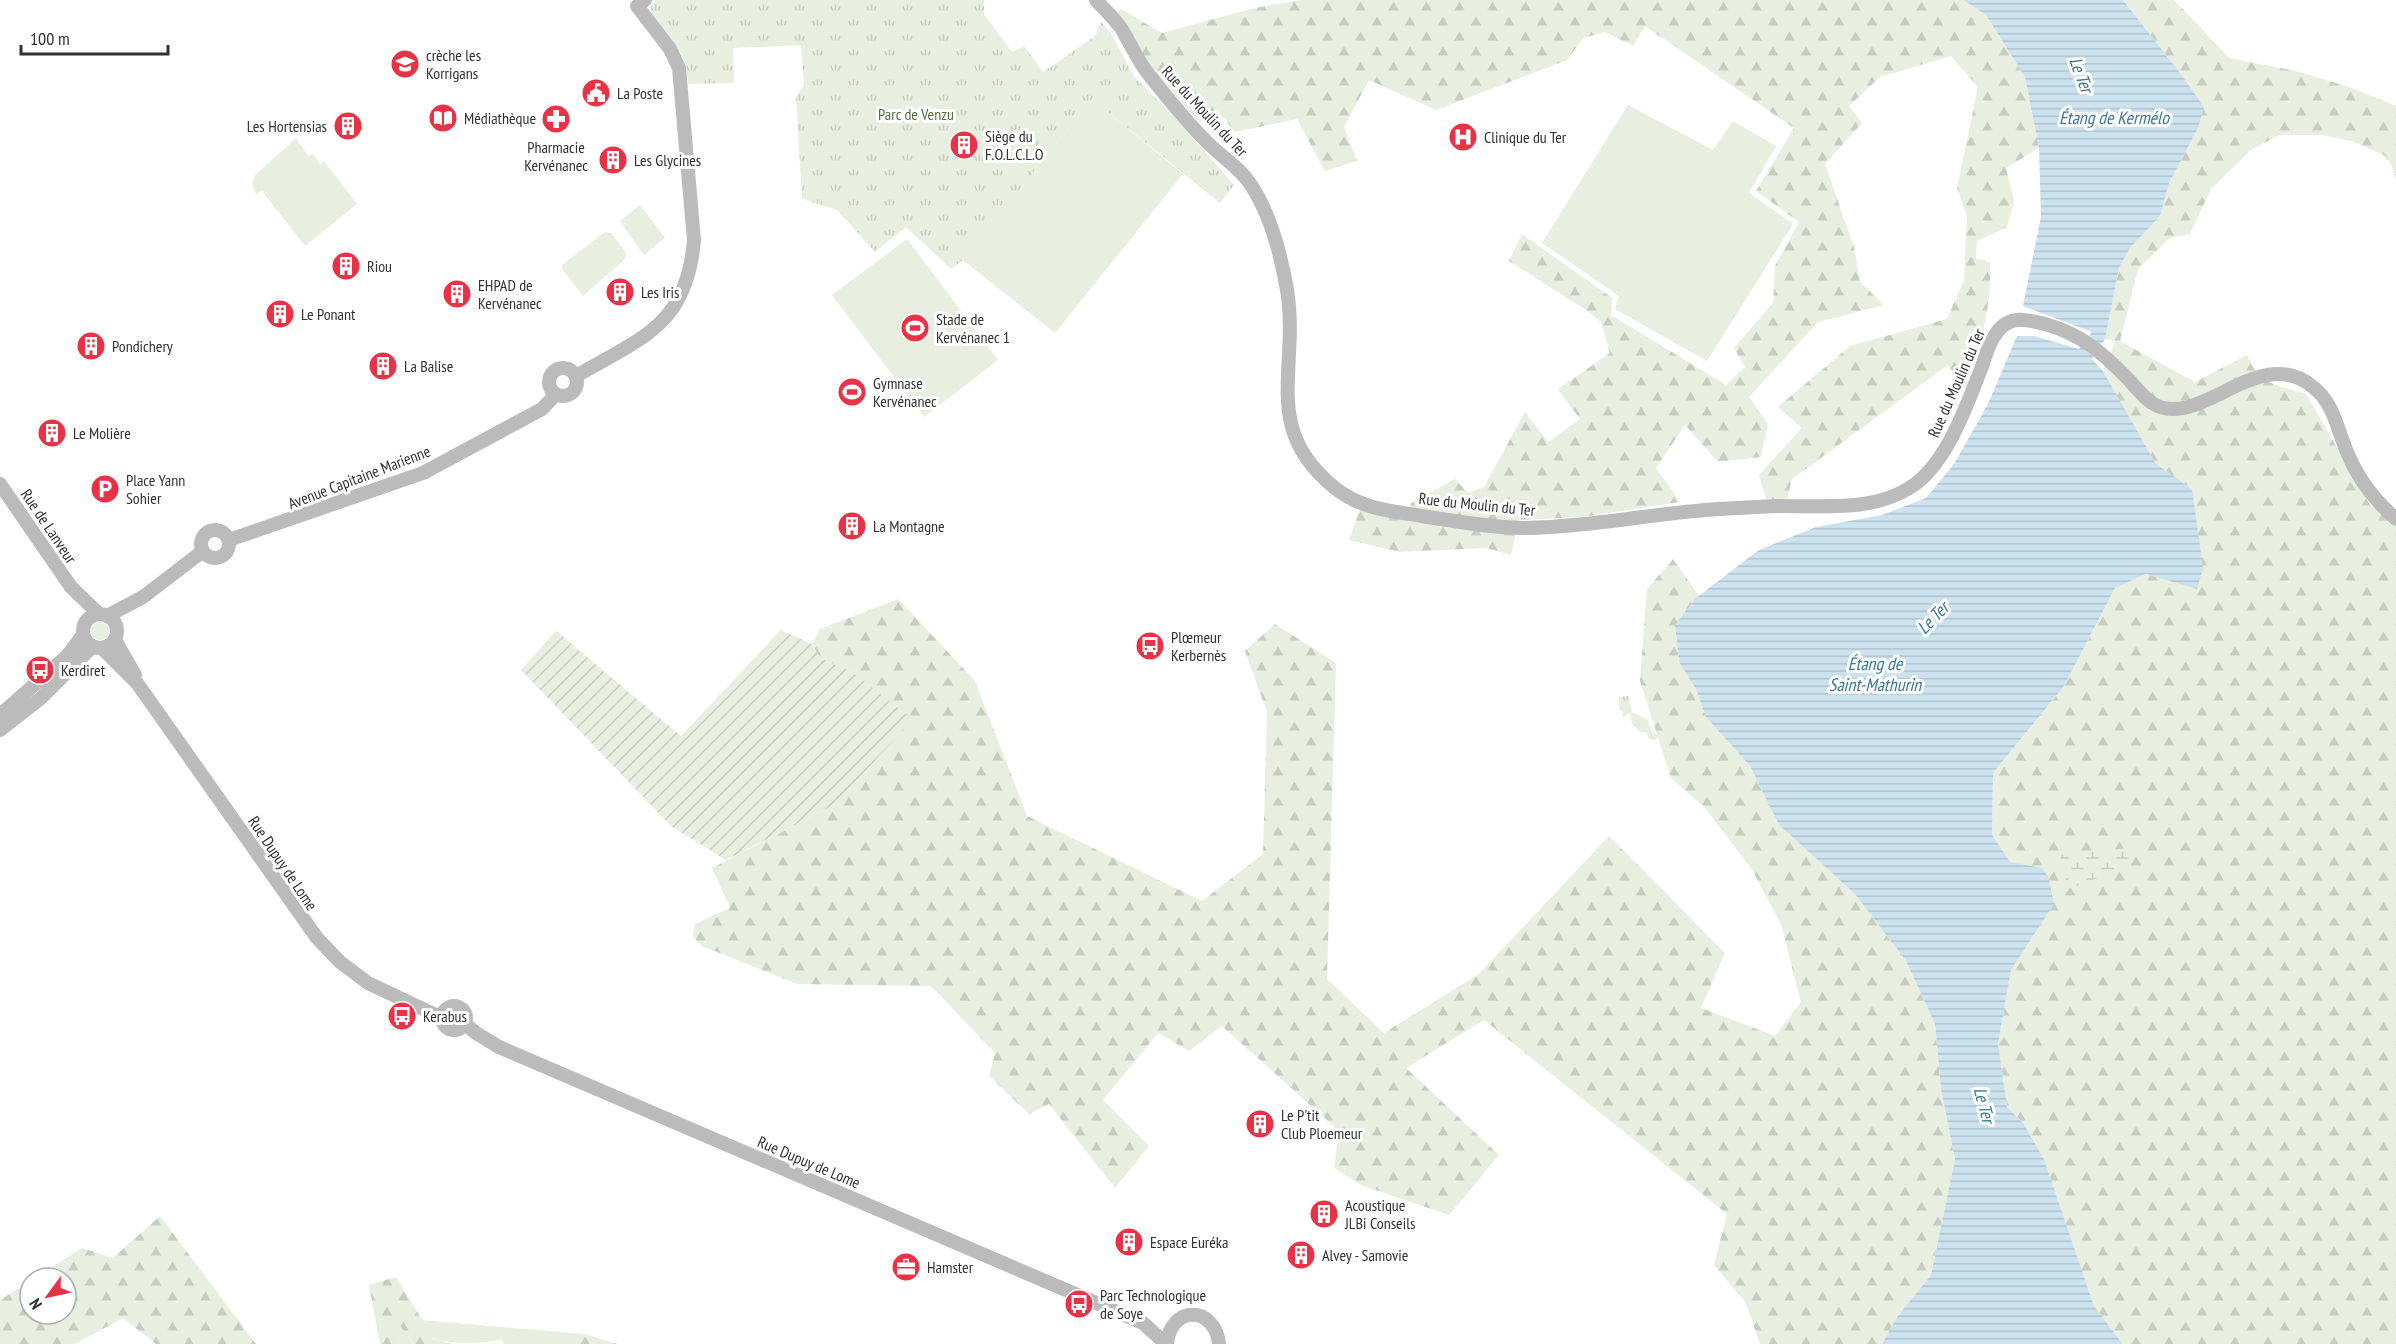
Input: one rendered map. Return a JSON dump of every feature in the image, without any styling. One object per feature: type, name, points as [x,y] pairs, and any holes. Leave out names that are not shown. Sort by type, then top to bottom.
[{"type":"street","points":[[576,376],[633,343],[664,321],[677,304],[687,283],[693,259],[693,229],[679,68],[670,49],[637,6],[645,0]]},
{"type":"street","name":"Rue du Moulin du Ter","points":[[1096,0],[1119,26],[1145,71],[1209,144],[1242,173],[1253,188],[1271,228],[1288,296],[1290,426],[1296,442],[1321,476],[1347,497],[1371,508],[1469,523],[1521,528],[1585,524],[1691,511],[1773,506],[1859,505],[1890,499],[1917,484],[1939,461],[1970,398],[1990,344],[2000,329],[2012,321],[2032,321],[2050,325],[2084,339],[2100,351],[2146,398],[2156,406],[2168,410],[2182,409],[2257,378],[2275,374],[2306,381],[2315,388],[2331,408],[2346,450],[2362,482],[2396,519]]},
{"type":"street","points":[[566,369],[576,376],[576,387],[571,394],[563,396],[555,394],[550,386],[554,372],[566,369]]},
{"type":"street","name":"Avenue Capitaine Marienne","points":[[229,540],[423,473],[542,409],[555,394]]},
{"type":"street","name":"Rue de Lanveur","points":[[0,484],[71,587],[110,624]]},
{"type":"street","name":"Avenue Capitaine Marienne","points":[[212,530],[224,533],[229,540],[228,549],[223,556],[214,558],[203,551],[202,539],[212,530]]},
{"type":"street","name":"Avenue Capitaine Marienne","points":[[110,624],[137,607],[143,597],[203,551]]},
{"type":"street","name":"Rue de Lanveur","points":[[71,587],[84,630],[98,648]]},
{"type":"street","points":[[0,715],[67,656],[90,618],[110,624],[98,648],[81,651],[0,728]]},
{"type":"street","name":"Rue Dupuy de Lome","points":[[110,624],[133,670],[137,684]]},
{"type":"street","name":"Rue Dupuy de Lome","points":[[98,648],[137,684],[317,938],[340,962],[368,983],[442,1018],[447,1007],[459,1006],[465,1012],[465,1024],[476,1034],[499,1047],[1143,1323],[1166,1344]]},
{"type":"street","name":"Rue Dupuy de Lome","points":[[1143,1323],[1173,1323],[1184,1316],[1199,1315],[1214,1326],[1219,1344]]},
{"type":"street","points":[[1166,1344],[1173,1323]]},
{"type":"green space","name":"Parc de Venzu","points":[[655,0],[984,0],[984,14],[1012,52],[1024,46],[1043,72],[1095,36],[1101,22],[1110,32],[1134,76],[1178,121],[1234,185],[1220,203],[1092,99],[963,260],[951,269],[906,227],[875,252],[837,210],[802,199],[796,97],[804,85],[801,45],[733,48],[734,83],[688,84],[682,56],[652,14],[650,8]]},
{"type":"green space","points":[[1300,0],[1963,0],[1986,15],[2025,77],[2039,148],[2006,168],[2014,201],[2007,227],[1977,241],[1976,258],[1990,262],[1989,295],[1980,342],[1965,389],[1948,365],[1792,479],[1787,500],[1766,499],[1759,475],[1802,428],[1778,407],[1850,346],[1947,319],[1964,280],[1967,216],[1957,188],[1978,87],[1951,56],[1880,77],[1849,106],[1862,123],[1825,164],[1854,247],[1860,282],[1884,305],[1818,322],[1749,397],[1768,424],[1761,457],[1718,462],[1685,425],[1656,468],[1680,502],[1582,517],[1519,520],[1511,555],[1486,548],[1400,552],[1349,540],[1360,509],[1409,519],[1411,503],[1455,479],[1468,493],[1484,487],[1525,412],[1548,442],[1580,419],[1558,389],[1610,353],[1601,322],[1509,261],[1522,234],[1612,298],[1611,315],[1726,385],[1745,367],[1734,348],[1773,303],[1775,266],[1799,222],[1756,191],[1794,128],[1645,26],[1633,46],[1605,32],[1583,38],[1567,60],[1436,110],[1369,80],[1344,127],[1357,161],[1325,171],[1297,119],[1235,132],[1217,110],[1199,123],[1152,69],[1116,13],[1121,9],[1162,33],[1255,8]]},
{"type":"green space","points":[[2123,0],[2174,0],[2229,58],[2296,71],[2349,87],[2396,106],[2396,181],[2391,164],[2384,155],[2352,141],[2322,135],[2279,135],[2251,150],[2211,189],[2190,234],[2170,238],[2138,269],[2120,341],[2195,382],[2247,355],[2257,373],[2270,383],[2306,394],[2370,505],[2396,520],[2396,1344],[2123,1344],[2094,1306],[2044,1159],[2023,1123],[2007,1107],[1998,1044],[2011,970],[2054,904],[2010,862],[1992,836],[1993,773],[2064,686],[2115,588],[2146,574],[2197,588],[2192,489],[2156,465],[2103,371],[2115,341],[2105,339],[2119,268],[2130,248],[2160,216],[2169,183],[2198,128],[2180,73]]},
{"type":"green space","points":[[1092,99],[1183,174],[1055,333],[963,260]]},
{"type":"green space","points":[[1628,105],[1713,150],[1733,121],[1776,146],[1749,193],[1793,224],[1707,361],[1615,309],[1619,296],[1542,243]]},
{"type":"green space","points":[[296,138],[308,156],[313,154],[320,164],[324,161],[357,204],[305,246],[262,191],[256,194],[252,184],[255,175]]},
{"type":"green space","points":[[640,205],[665,238],[644,255],[620,221]]},
{"type":"green space","points":[[605,232],[611,233],[626,253],[625,259],[583,296],[562,269],[562,265]]},
{"type":"green space","name":"Stade de Kervénanec 1","points":[[907,239],[998,360],[924,417],[832,295]]},
{"type":"green space","points":[[1673,559],[1699,596],[1675,626],[1679,662],[1696,689],[1706,717],[1750,766],[1779,825],[1855,894],[1906,961],[1935,1024],[1941,1089],[1955,1159],[1931,1275],[1897,1317],[1882,1344],[1760,1344],[1746,1303],[1714,1265],[1727,1214],[1484,1020],[1406,1068],[1499,1155],[1449,1215],[1361,1185],[1334,1168],[1339,1131],[1222,1026],[1189,1051],[1158,1033],[1103,1100],[1149,1146],[1115,1188],[1049,1104],[1029,1114],[989,1076],[995,1053],[931,986],[797,984],[702,946],[693,937],[695,924],[730,908],[712,868],[834,805],[852,672],[820,658],[812,644],[820,629],[898,599],[975,681],[1027,816],[1202,901],[1263,854],[1267,712],[1245,651],[1275,624],[1336,663],[1327,979],[1384,1033],[1479,974],[1609,836],[1725,953],[1701,1008],[1775,1036],[1801,1002],[1781,924],[1751,868],[1705,808],[1671,778],[1640,681],[1647,589]]},
{"type":"green space","points":[[96,622],[104,622],[109,627],[107,638],[96,640],[91,635],[91,627]]},
{"type":"green space","points":[[781,630],[812,644],[820,658],[852,672],[913,719],[834,805],[726,860],[671,826],[521,670],[556,631],[681,736]]},
{"type":"green space","points":[[1628,696],[1632,712],[1648,720],[1650,729],[1658,736],[1656,740],[1649,739],[1646,732],[1640,732],[1632,724],[1630,713],[1624,717],[1622,715],[1623,712],[1619,709],[1619,697]]},
{"type":"green space","points":[[2130,848],[2133,856],[2117,871],[2068,889],[2060,855]]},
{"type":"green space","points":[[160,1216],[256,1344],[156,1344],[123,1318],[75,1344],[0,1344],[0,1300],[18,1289],[18,1326],[78,1326],[78,1266],[54,1266],[82,1248],[113,1258]]},
{"type":"green space","points":[[396,1277],[434,1339],[452,1344],[414,1344],[393,1317],[399,1344],[380,1344],[369,1285]]},
{"type":"green space","points":[[392,1315],[413,1343],[414,1344],[399,1344]]},
{"type":"green space","points":[[421,1320],[584,1334],[576,1344],[504,1344],[501,1339],[458,1343],[435,1339]]},
{"type":"green space","points":[[584,1334],[618,1344],[576,1344]]},
{"type":"water","name":"Étang de Saint-Mathurin","points":[[1963,0],[2123,0],[2204,107],[2198,128],[2169,183],[2160,216],[2130,248],[2119,268],[2105,339],[2092,359],[2103,371],[2156,464],[2192,489],[2203,568],[2197,589],[2146,574],[2115,588],[2064,686],[1993,773],[1992,835],[2010,862],[2042,868],[2048,876],[2054,904],[2011,970],[1998,1044],[2007,1107],[2023,1123],[2044,1159],[2094,1306],[2123,1344],[1882,1344],[1897,1317],[1931,1275],[1955,1159],[1941,1089],[1935,1024],[1906,961],[1855,894],[1779,825],[1750,766],[1706,717],[1696,689],[1679,662],[1675,625],[1696,598],[1759,550],[1816,527],[1882,515],[1926,498],[1954,464],[1988,404],[2017,336],[2034,336],[2079,349],[2092,332],[2023,306],[2041,217],[2039,148],[2025,77],[1986,15]]},
{"type":"place","name":"crèche les Korrigans","points":[[405,64]]},
{"type":"place","name":"La Poste","points":[[596,93]]},
{"type":"place","name":"Médiathèque","points":[[443,118]]},
{"type":"place","name":"Pharmacie Kervénanec","points":[[556,119]]},
{"type":"place","name":"Les Hortensias","points":[[348,126]]},
{"type":"place","name":"Clinique du Ter","points":[[1463,137]]},
{"type":"place","name":"Siège du F.O.L.C.L.O","points":[[964,145]]},
{"type":"place","name":"Les Glycines","points":[[613,160]]},
{"type":"place","name":"Riou","points":[[346,266]]},
{"type":"place","name":"Les Iris","points":[[620,292]]},
{"type":"place","name":"EHPAD de Kervénanec","points":[[457,294]]},
{"type":"place","name":"Le Ponant","points":[[280,314]]},
{"type":"place","name":"Stade de Kervénanec 1","points":[[915,328]]},
{"type":"place","name":"Pondichery","points":[[91,346]]},
{"type":"place","name":"La Balise","points":[[383,366]]},
{"type":"place","name":"Gymnase Kervénanec","points":[[852,392]]},
{"type":"place","name":"Le Molière","points":[[52,433]]},
{"type":"place","name":"Place Yann Sohier","points":[[105,489]]},
{"type":"place","name":"La Montagne","points":[[852,526]]},
{"type":"place","name":"Plœmeur Kerbernès","points":[[1150,646]]},
{"type":"place","name":"Kerdiret","points":[[40,670]]},
{"type":"place","name":"Kerabus","points":[[402,1016]]},
{"type":"place","name":"Le P'tit Club Ploemeur","points":[[1260,1124]]},
{"type":"place","name":"Acoustique JLBi Conseils","points":[[1324,1214]]},
{"type":"place","name":"Espace Euréka","points":[[1129,1242]]},
{"type":"place","name":"Alvey - Samovie","points":[[1301,1255]]},
{"type":"place","name":"Hamster","points":[[906,1267]]},
{"type":"place","name":"Parc Technologique de Soye","points":[[1079,1304]]},
{"type":"water label","name":"Le Ter","points":[[2081,75]]},
{"type":"water label","name":"Étang de Kermélo","points":[[2114,118]]},
{"type":"water label","name":"Le Ter","points":[[1933,618]]},
{"type":"water label","name":"Le Ter","points":[[1984,1105]]}]
